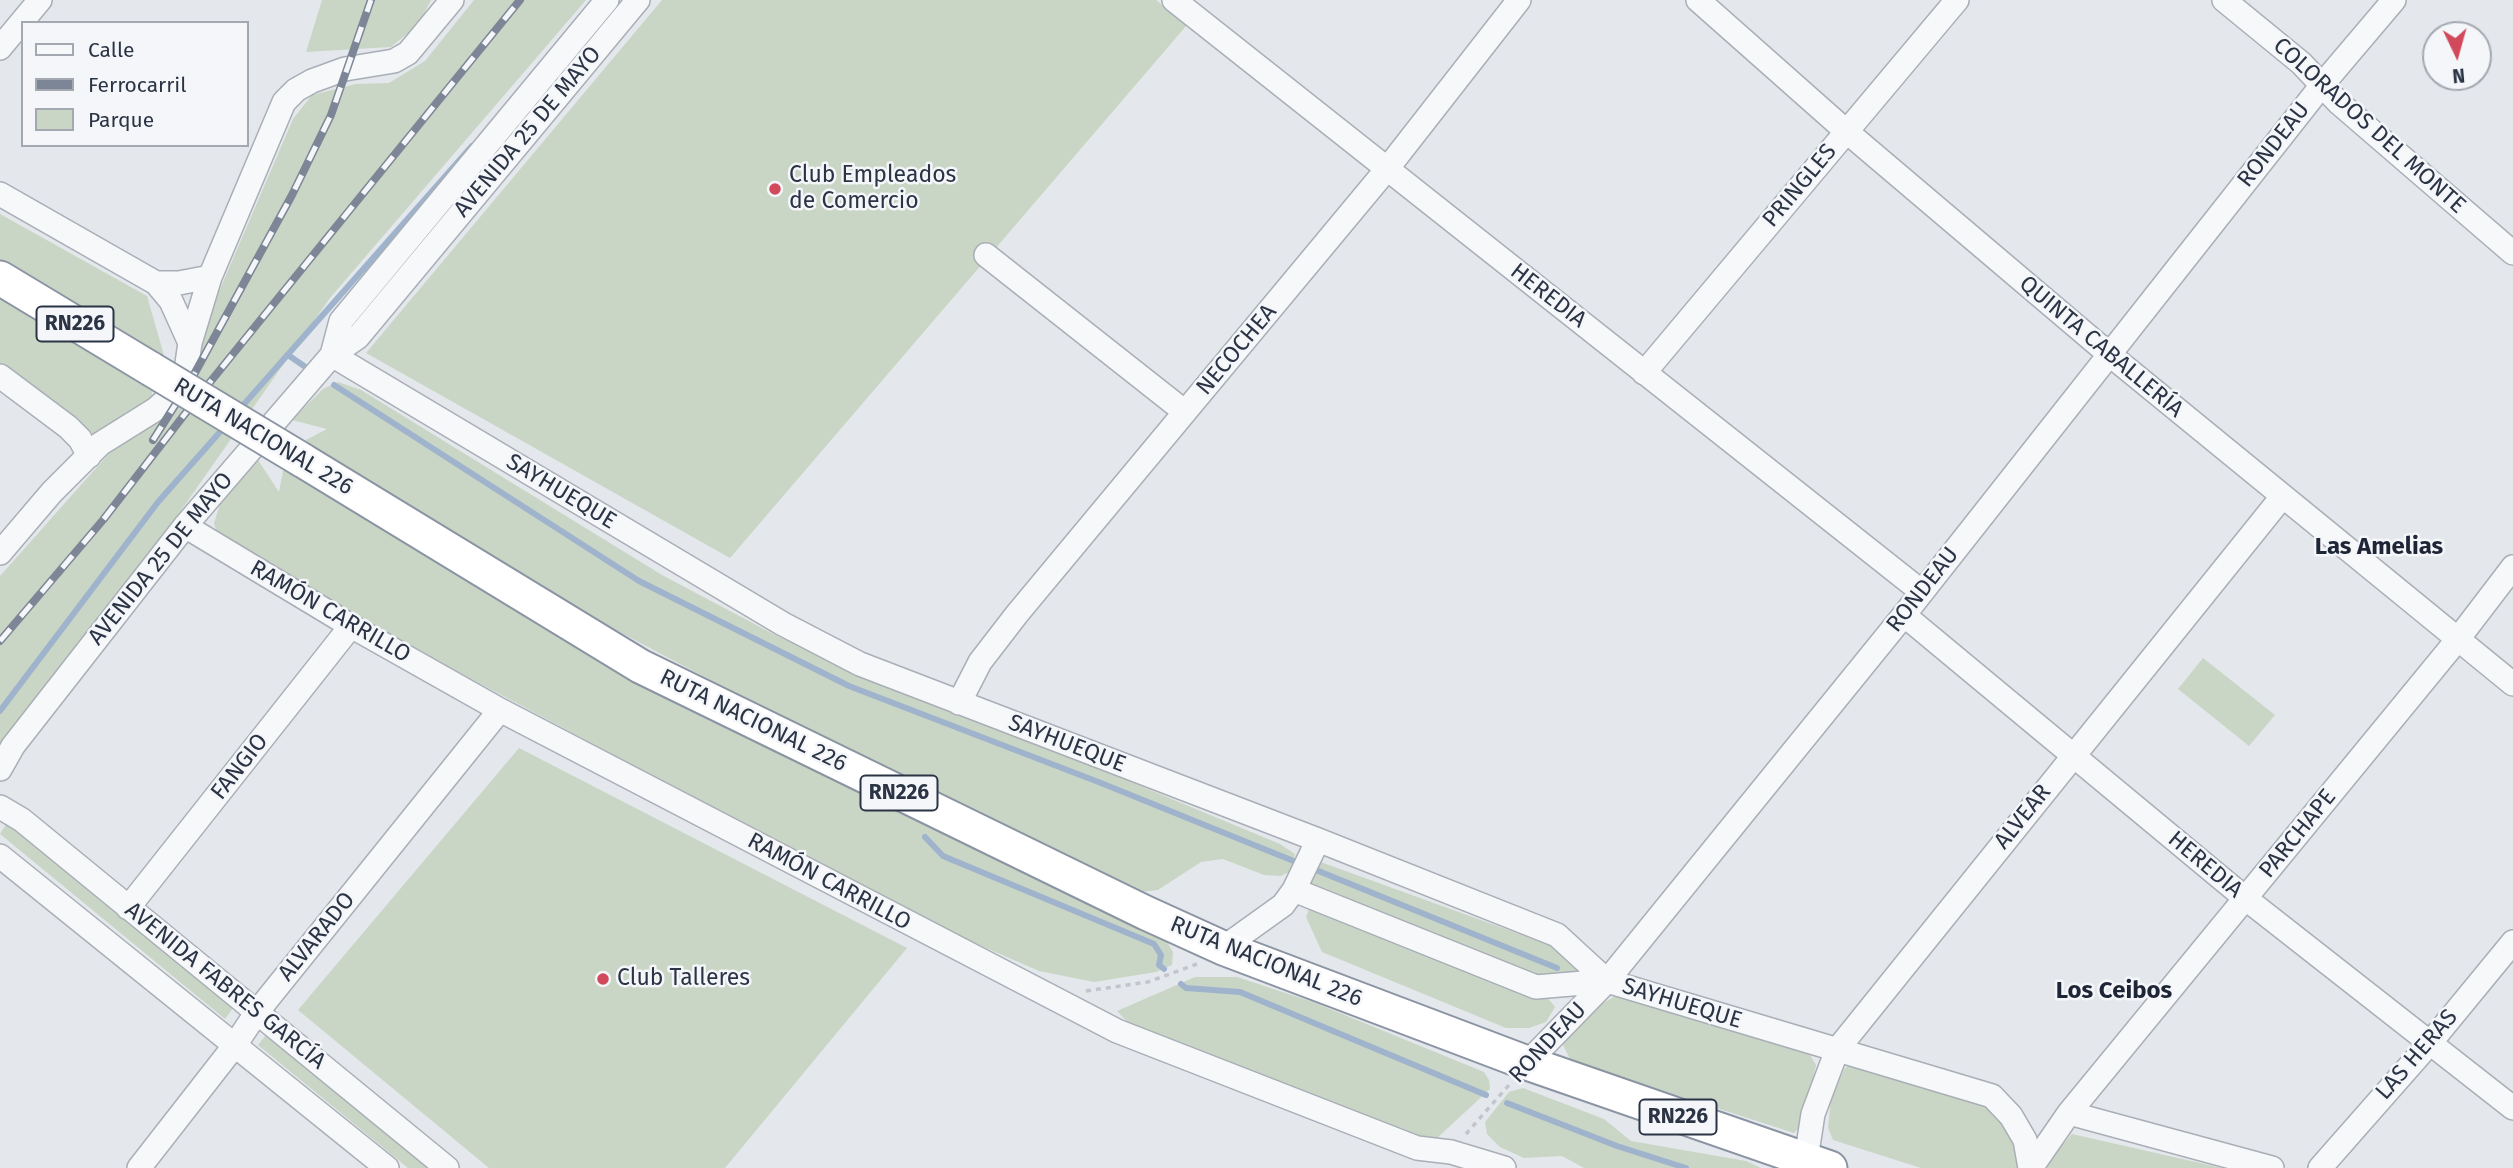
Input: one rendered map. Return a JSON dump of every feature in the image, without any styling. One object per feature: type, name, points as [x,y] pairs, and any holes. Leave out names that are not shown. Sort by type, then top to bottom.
[{"type":"highway","name":"RUTA NACIONAL 226","points":[[0,278],[640,666],[1133,907],[1223,948],[1527,1063],[1818,1164]]},
{"type":"street","points":[[22,21],[40,0]]},
{"type":"street","points":[[0,553],[52,492],[89,456],[114,434],[156,409],[177,390],[186,370],[190,343],[210,277],[284,102],[296,90],[312,81],[345,69],[394,61],[408,53],[452,0]]},
{"type":"street","name":"AVENIDA 25 DE MAYO","points":[[332,355],[341,321],[607,0]]},
{"type":"street","name":"AVENIDA 25 DE MAYO","points":[[0,769],[13,746],[185,526],[332,355],[358,337],[638,0]]},
{"type":"street","name":"HEREDIA","points":[[1174,0],[1922,592]]},
{"type":"street","name":"NECOCHEA","points":[[959,703],[980,662],[1017,614],[1387,169],[1519,0]]},
{"type":"street","name":"QUINTA CABALLERÍA","points":[[1698,0],[1846,131],[2109,354],[2513,684]]},
{"type":"street","name":"PRINGLES","points":[[1644,373],[1957,0]]},
{"type":"street","name":"COLORADOS DEL MONTE","points":[[2224,0],[2301,63],[2339,103],[2513,253]]},
{"type":"street","name":"RONDEAU","points":[[1527,1063],[1607,981],[1904,615],[2322,85],[2394,0]]},
{"type":"street","points":[[0,48],[21,23]]},
{"type":"street","points":[[0,194],[156,283],[171,301],[190,343]]},
{"type":"street","points":[[986,255],[1185,412]]},
{"type":"street","points":[[156,283],[190,282],[210,277]]},
{"type":"street","name":"SAYHUEQUE","points":[[332,355],[783,624],[860,664],[1318,839],[1557,935],[1607,981],[1992,1096],[2011,1116],[2025,1140],[2031,1168]]},
{"type":"street","points":[[0,376],[68,427],[80,439],[89,456]]},
{"type":"street","name":"ALVEAR","points":[[1818,1164],[1813,1114],[1837,1050],[2282,497]]},
{"type":"street","name":"RAMÓN CARRILLO","points":[[185,526],[351,626],[500,710],[1117,1031],[1445,1160],[1504,1168]]},
{"type":"street","name":"PARCHAPE","points":[[2031,1168],[2069,1113],[2458,639],[2513,567]]},
{"type":"street","name":"HEREDIA","points":[[1904,615],[2245,898],[2513,1108]]},
{"type":"street","name":"FANGIO","points":[[128,908],[351,626]]},
{"type":"street","name":"ALVARADO","points":[[139,1168],[235,1045],[257,1012],[500,710]]},
{"type":"street","name":"AVENIDA FABRES GARCÍA","points":[[0,807],[22,820],[447,1168]]},
{"type":"street","points":[[1223,948],[1283,905],[1294,891],[1318,839]]},
{"type":"street","name":"AVENIDA FABRES GARCÍA","points":[[0,856],[387,1168]]},
{"type":"street","points":[[1294,891],[1536,987],[1607,981]]},
{"type":"street","name":"LAS HERAS","points":[[2320,1168],[2430,1043],[2513,942]]},
{"type":"street","points":[[2069,1113],[2272,1168]]},
{"type":"path","points":[[1039,991],[1097,991],[1148,982],[1192,967],[1223,948]]},
{"type":"path","name":"RONDEAU","points":[[1445,1160],[1527,1063]]},
{"type":"green space","points":[[322,0],[431,0],[419,24],[391,47],[306,52]]},
{"type":"green space","points":[[474,0],[586,0],[330,298],[170,526],[0,749],[0,576],[113,449],[158,421],[169,408],[293,119],[312,95],[356,84],[389,83],[425,61]]},
{"type":"green space","name":"Club Empleados de Comercio","points":[[662,0],[1156,0],[1187,25],[730,558],[366,353]]},
{"type":"green space","points":[[0,214],[147,296],[165,359],[0,261]]},
{"type":"green space","points":[[0,297],[153,389],[150,402],[95,435],[0,363]]},
{"type":"green space","points":[[338,382],[361,390],[662,575],[779,637],[908,693],[1280,844],[1295,854],[1291,871],[1281,876],[1264,875],[1223,859],[1201,862],[1158,890],[1141,892],[1120,887],[850,754],[614,629],[302,442],[327,429],[292,420],[323,389]]},
{"type":"green space","points":[[256,457],[279,492],[284,466],[1013,864],[1167,942],[1173,952],[1172,965],[1156,972],[1094,982],[1039,971],[929,923],[447,666],[218,537],[214,523],[223,495]]},
{"type":"green space","points":[[2203,658],[2275,715],[2249,746],[2178,689]]},
{"type":"green space","name":"Club Talleres","points":[[519,748],[907,948],[725,1168],[489,1168],[298,1010]]},
{"type":"green space","points":[[7,823],[233,1008],[225,1019],[0,834]]},
{"type":"green space","points":[[1315,860],[1550,945],[1584,972],[1538,975],[1305,890]]},
{"type":"green space","points":[[1311,904],[1547,997],[1555,1007],[1546,1022],[1529,1028],[1506,1028],[1322,952],[1306,917]]},
{"type":"green space","points":[[1195,977],[1237,977],[1313,1002],[1484,1072],[1490,1089],[1436,1139],[1413,1141],[1131,1026],[1117,1011]]},
{"type":"green space","points":[[1621,993],[1804,1045],[1816,1065],[1803,1123],[1794,1133],[1571,1061],[1562,1043],[1594,1008]]},
{"type":"green space","points":[[266,1035],[429,1168],[408,1168],[258,1045]]},
{"type":"green space","points":[[1855,1061],[1979,1098],[2013,1128],[2021,1168],[1921,1168],[1833,1140],[1828,1128],[1831,1098],[1845,1068]]},
{"type":"green space","points":[[1523,1088],[1604,1119],[1631,1141],[1746,1161],[1761,1168],[1584,1168],[1562,1156],[1524,1158],[1500,1147],[1487,1134],[1485,1122],[1509,1092]]},
{"type":"green space","points":[[2072,1134],[2222,1168],[2043,1168]]},
{"type":"waterway","points":[[238,411],[472,146]]},
{"type":"waterway","points":[[288,355],[304,366]]},
{"type":"waterway","points":[[334,385],[639,581],[849,686],[1296,862]]},
{"type":"waterway","points":[[0,711],[158,502],[227,424]]},
{"type":"waterway","points":[[925,837],[943,856],[1154,944],[1161,955],[1159,965],[1164,969]]},
{"type":"waterway","points":[[1316,870],[1557,968]]},
{"type":"waterway","points":[[1181,984],[1186,988],[1240,992],[1486,1095]]},
{"type":"waterway","points":[[1507,1103],[1617,1146],[1686,1168]]},
{"type":"railway","points":[[153,440],[191,380],[292,195],[331,115],[371,0]]},
{"type":"railway","points":[[0,641],[103,520],[198,397],[520,0]]},
{"type":"place","name":"Club Empleados de Comercio","points":[[775,189]]},
{"type":"place","name":"Club Talleres","points":[[603,979]]},
{"type":"district","name":"Las Amelias","points":[[2379,547]]},
{"type":"district","name":"Los Ceibos","points":[[2114,991]]}]
